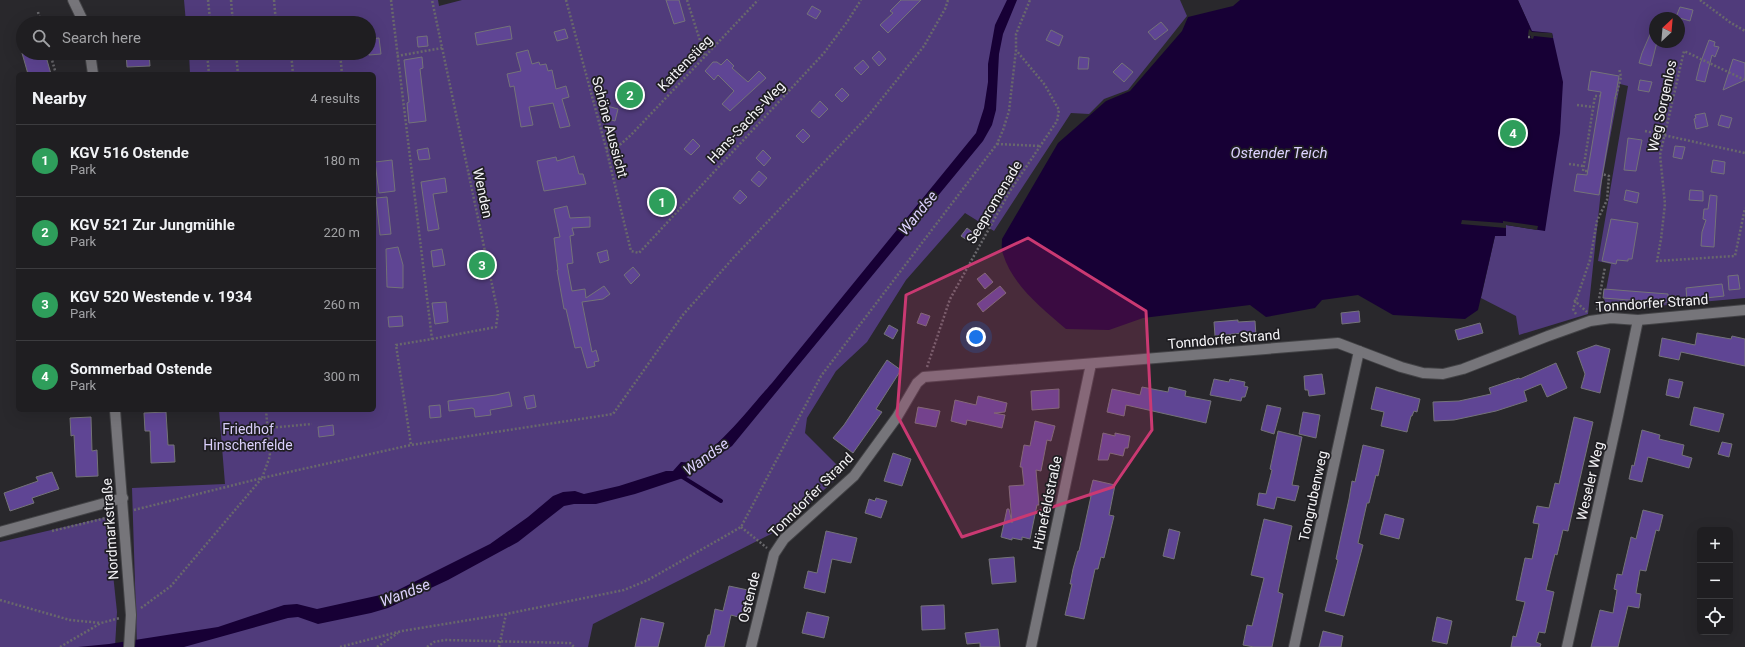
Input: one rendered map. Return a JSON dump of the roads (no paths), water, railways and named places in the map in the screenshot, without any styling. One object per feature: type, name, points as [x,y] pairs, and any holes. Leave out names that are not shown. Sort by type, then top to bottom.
[{"type":"street","points":[[73,0],[81,16]]},
{"type":"street","points":[[91,60],[93,72]]},
{"type":"street","name":"Tonndorfer Strand","points":[[774,554],[784,539],[854,476],[897,417],[917,382],[924,377],[1338,343],[1423,373],[1443,374],[1463,369],[1579,325],[1594,321],[1611,318],[1638,320],[1745,310]]},
{"type":"street","name":"Weseler Weg","points":[[1567,647],[1638,320]]},
{"type":"street","name":"Tongrubenweg","points":[[1294,647],[1359,351]]},
{"type":"street","name":"Hünefeldstraße","points":[[1031,647],[1091,364]]},
{"type":"street","name":"Nordmarkstraße","points":[[116,412],[131,615],[129,647]]},
{"type":"street","points":[[0,532],[123,498]]},
{"type":"street","name":"Ostende","points":[[751,647],[774,554]]},
{"type":"water","name":"Wandse","points":[[1007,0],[1017,0],[1003,34],[999,54],[996,110],[992,125],[983,141],[732,446],[689,476],[635,494],[596,504],[574,504],[564,506],[518,542],[448,580],[388,608],[371,613],[318,624],[298,617],[288,618],[184,647],[78,647],[109,644],[218,627],[284,605],[297,604],[317,609],[394,592],[490,544],[528,517],[553,496],[563,492],[575,491],[584,494],[619,486],[666,471],[673,471],[681,462],[690,462],[700,457],[711,449],[734,427],[772,383],[976,133],[984,108],[988,82],[988,64],[995,25]]},
{"type":"water","name":"Ostender Teich","points":[[1240,0],[1518,0],[1532,31],[1552,33],[1563,82],[1560,133],[1545,231],[1506,225],[1506,236],[1495,236],[1478,310],[1465,319],[1393,315],[1358,295],[1322,300],[1315,308],[1266,317],[1250,305],[1143,318],[1109,330],[1066,329],[1029,296],[1021,286],[1008,266],[1002,252],[1002,239],[1058,143],[1106,101],[1130,91],[1182,31],[1188,17],[1233,6]]},
{"type":"waterway","name":"Wandse","points":[[681,476],[721,501]]},
{"type":"place","name":"KGV 521 Zur Jungmühle","points":[[630,95]]},
{"type":"place","name":"Sommerbad Ostende","points":[[1513,133]]},
{"type":"place","name":"KGV 516 Ostende","points":[[662,202]]},
{"type":"place","name":"KGV 520 Westende v. 1934","points":[[482,265]]},
{"type":"park label","name":"Friedhof Hinschenfelde","points":[[248,438]]}]
